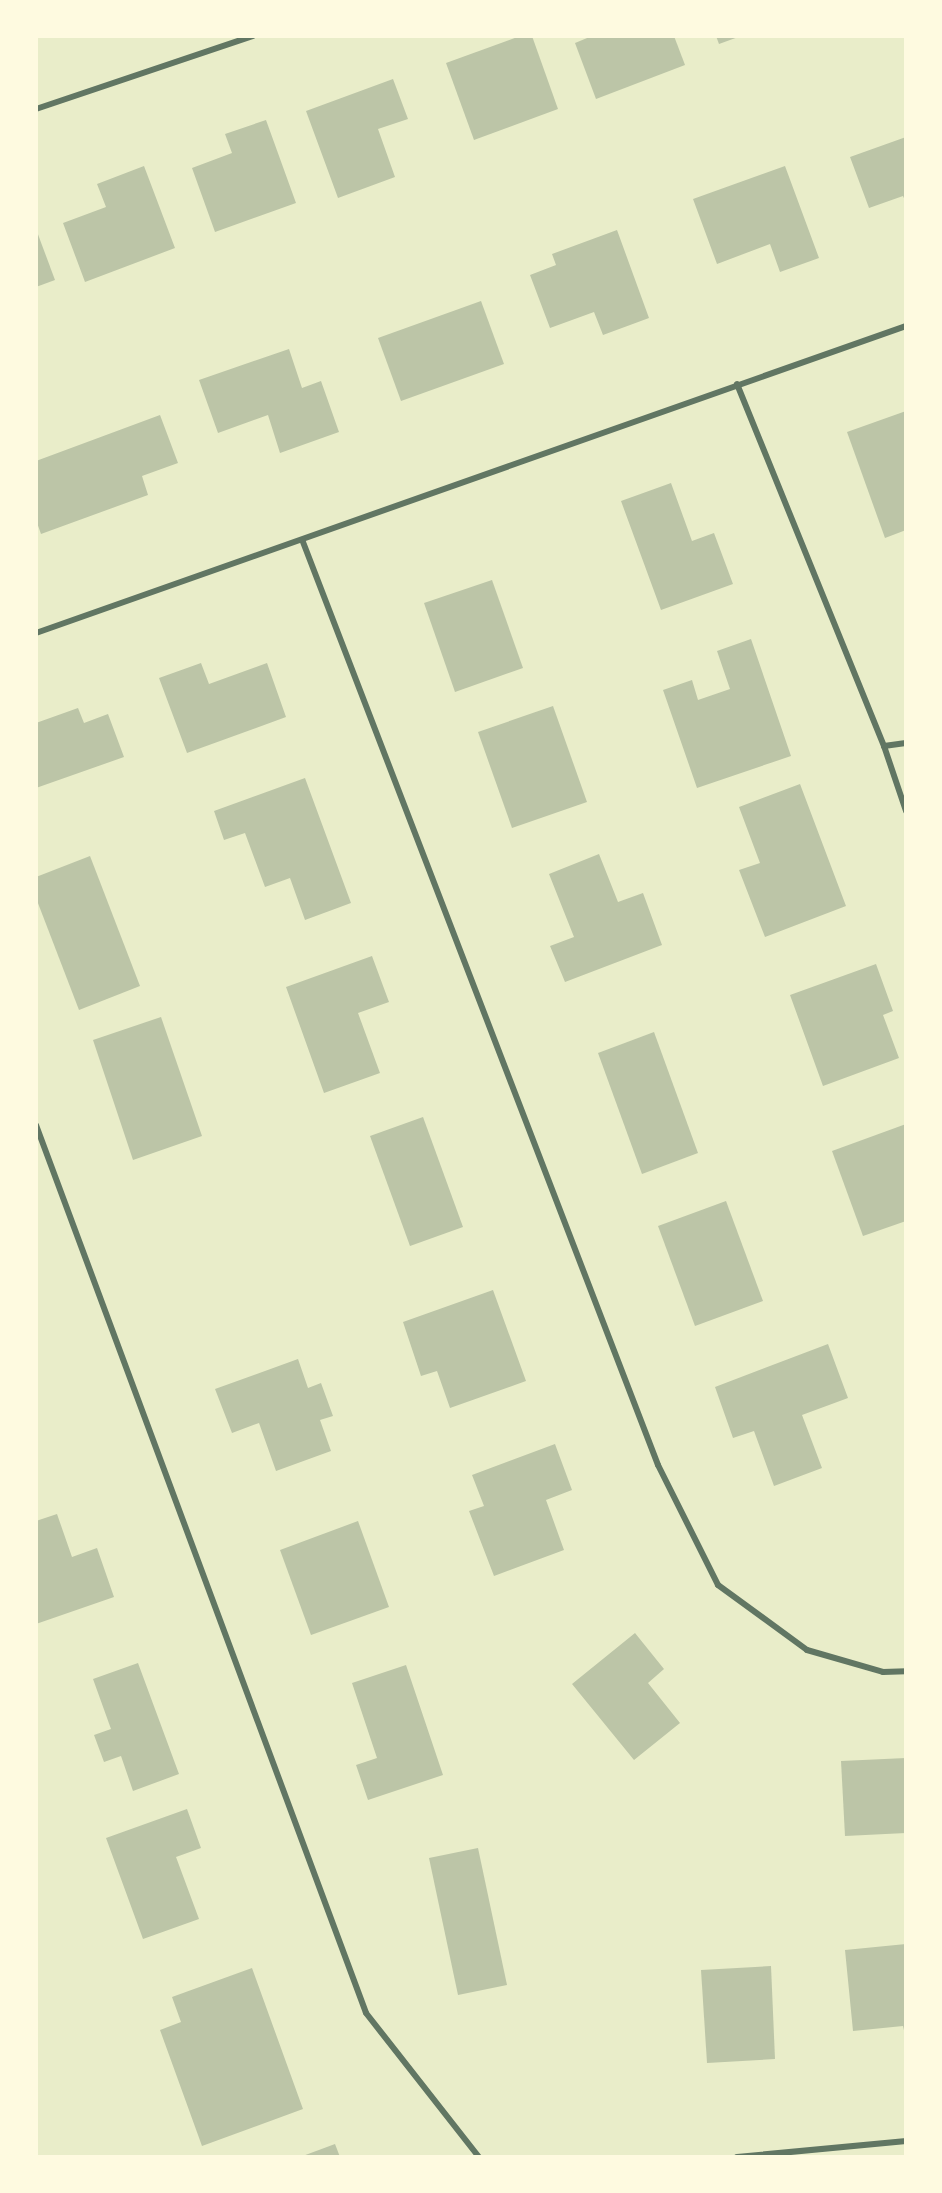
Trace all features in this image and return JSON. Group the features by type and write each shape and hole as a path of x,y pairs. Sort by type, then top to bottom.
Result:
{"street":[{"path":"36,110 253,36"},
{"path":"36,633 303,542 737,384 906,326"},
{"path":"737,384 884,746 906,811"},
{"path":"303,542 658,1465 718,1585 807,1650 883,1672 906,1671"},
{"path":"884,746 906,743"},
{"path":"36,1125 366,2013 478,2157"},
{"path":"737,2157 906,2140"}],"building":[{"path":"520,36 532,36 558,109 474,140 446,63"},
{"path":"592,36 674,36 685,65 596,99 575,43"},
{"path":"716,36 741,36 719,44"},
{"path":"393,79 408,119 378,129 395,177 338,198 306,111"},
{"path":"266,120 296,203 215,232 192,168 232,153 225,134"},
{"path":"906,137 906,203 903,196 869,208 850,157"},
{"path":"144,166 175,248 85,282 63,223 106,207 97,184"},
{"path":"785,166 819,258 780,272 770,244 717,264 693,199"},
{"path":"36,229 55,280 36,287"},
{"path":"617,230 649,318 603,335 594,312 550,328 530,275 556,265 552,254"},
{"path":"481,301 504,364 401,401 378,338"},
{"path":"289,349 302,388 321,381 339,432 280,453 268,415 218,433 199,380"},
{"path":"906,411 906,530 885,538 847,432"},
{"path":"160,415 178,463 142,476 148,495 41,534 36,520 36,461"},
{"path":"671,483 692,541 714,533 733,584 661,610 621,501"},
{"path":"492,580 523,668 455,692 424,603"},
{"path":"751,639 791,756 697,788 663,690 692,680 698,700 730,689 717,651"},
{"path":"201,663 209,684 267,663 286,717 187,753 159,678"},
{"path":"553,706 587,802 512,828 478,732"},
{"path":"78,708 84,723 108,714 124,757 36,788 36,723"},
{"path":"305,778 351,903 305,920 290,878 265,887 245,833 224,840 214,811"},
{"path":"800,784 846,906 765,937 739,870 760,863 739,807"},
{"path":"599,854 618,902 643,893 662,945 565,982 550,946 574,937 549,874"},
{"path":"90,856 140,986 79,1010 36,898 36,877"},
{"path":"372,956 389,1002 358,1013 380,1073 324,1093 286,987"},
{"path":"876,964 893,1011 883,1015 899,1058 823,1086 790,995"},
{"path":"161,1017 202,1136 133,1160 93,1040"},
{"path":"654,1032 698,1153 642,1174 598,1053"},
{"path":"423,1117 463,1227 410,1246 370,1136"},
{"path":"906,1124 906,1221 863,1236 832,1151"},
{"path":"726,1201 763,1301 695,1326 658,1226"},
{"path":"493,1290 526,1381 450,1408 437,1371 421,1376 403,1322"},
{"path":"828,1344 848,1398 802,1415 822,1468 774,1486 754,1431 733,1438 715,1387"},
{"path":"298,1359 308,1388 321,1383 333,1416 320,1420 331,1451 276,1471 259,1423 232,1433 215,1389"},
{"path":"555,1444 572,1490 546,1500 564,1550 494,1576 469,1511 484,1506 472,1475"},
{"path":"57,1514 72,1557 97,1548 114,1597 36,1624 36,1521"},
{"path":"358,1521 389,1607 311,1635 280,1550"},
{"path":"635,1633 664,1669 648,1683 680,1723 634,1760 572,1684"},
{"path":"138,1663 179,1774 133,1791 121,1756 104,1762 94,1735 111,1729 93,1679"},
{"path":"406,1665 443,1775 368,1800 356,1765 377,1758 352,1683"},
{"path":"906,1758 906,1833 845,1836 841,1761"},
{"path":"187,1809 201,1848 176,1857 199,1919 143,1939 106,1838"},
{"path":"478,1848 507,1985 458,1995 429,1858"},
{"path":"906,1944 906,2039 903,2026 853,2031 845,1950"},
{"path":"771,1966 775,2059 707,2063 701,1970"},
{"path":"252,1968 303,2109 202,2146 160,2030 181,2022 172,1997"},
{"path":"335,2144 340,2157 300,2157"}]}
